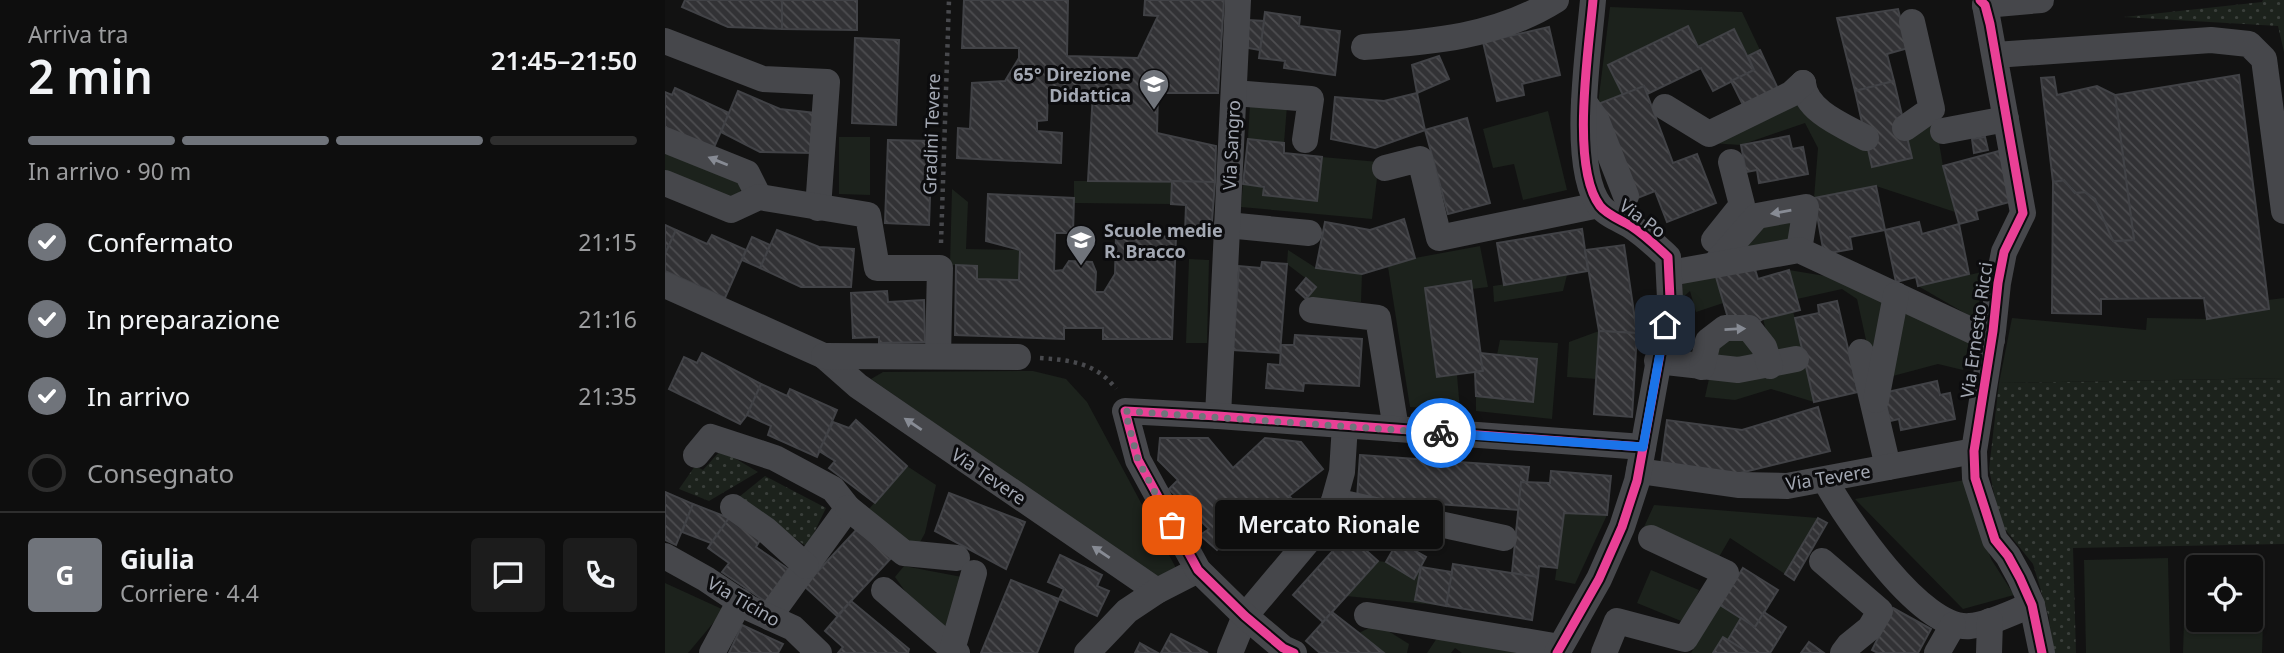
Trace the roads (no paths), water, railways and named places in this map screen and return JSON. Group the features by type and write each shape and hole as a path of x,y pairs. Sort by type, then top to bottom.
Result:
{"street":[{"name":"Via Sangro","path":"1218,416 1238,0"},
{"path":"1364,47 1441,41 1505,26 1556,0"},
{"name":"Via Po","path":"1593,0 1582,139 1587,168 1599,205 1653,243 1668,257 1692,269"},
{"path":"1982,2 2041,0"},
{"name":"Via Ernesto Ricci","path":"1982,2 1995,55 2023,213 2004,252 1974,451 1975,478 1994,540 2014,567 2032,605 2042,653"},
{"path":"1905,128 1932,109 1912,22"},
{"path":"1995,55 2211,40 2249,44 2264,59 2284,211"},
{"path":"665,41 763,79 827,82 818,208"},
{"path":"1665,107 1709,134 1791,94 1803,83 1804,92 1823,114 1866,138"},
{"path":"1234,93 1311,99 1305,140"},
{"path":"1584,102 1596,119 1626,196"},
{"path":"1943,131 2006,119"},
{"path":"665,140 747,173 759,197"},
{"path":"1385,168 1420,159 1439,239 1599,205"},
{"path":"1367,615 1558,650 1622,527 1641,459 1670,299 1742,205 1731,162"},
{"path":"665,183 731,210 759,197 868,215 877,268 940,268 938,356"},
{"path":"1692,269 1758,216 1806,207 1799,250"},
{"path":"1227,225 1309,233"},
{"path":"1692,269 1799,250 1992,340"},
{"name":"Via Tevere","path":"667,293 824,356 858,386 1157,591"},
{"path":"1874,409 1896,295"},
{"path":"1313,310 1378,318 1397,429"},
{"path":"1702,367 1708,341 1725,328 1749,328 1764,347 1770,366"},
{"path":"1861,352 1888,467"},
{"name":"Via Tevere","path":"824,356 1018,357"},
{"path":"1657,361 1738,370 1796,359"},
{"name":"Via Tevere","path":"1198,570 1138,460 1125,411 1397,429 1641,459 1738,485 1787,486 1974,451"},
{"path":"1230,653 1245,615 1309,540 1332,508 1342,472 1345,425"},
{"path":"696,455 711,437 775,458 833,489 848,508 904,553 965,565 954,652"},
{"path":"1825,480 1849,521 1889,572 1917,600 1953,625 1969,626 1990,621 2032,605"},
{"path":"1334,501 1504,538"},
{"path":"733,507 766,530 806,566"},
{"path":"769,617 848,508"},
{"path":"1604,653 1617,621 1685,639 1725,573 1651,538"},
{"name":"Via Ticino","path":"665,556 740,601 793,628 813,651"},
{"path":"1822,561 1880,611 1870,628 1843,653"},
{"path":"1087,653 1127,611 1157,591 1198,570 1287,651"},
{"path":"884,590 954,652"},
{"path":"712,653 740,601"},
{"path":"1989,653 1990,621"},
{"path":"1937,653 1953,625"}],"place":[{"name":"65° Direzione Didattica","path":"1154,111"},
{"name":"Scuole medie R. Bracco","path":"1081,267"},
{"name":"Mercato Rionale","path":"1172,525"}]}
